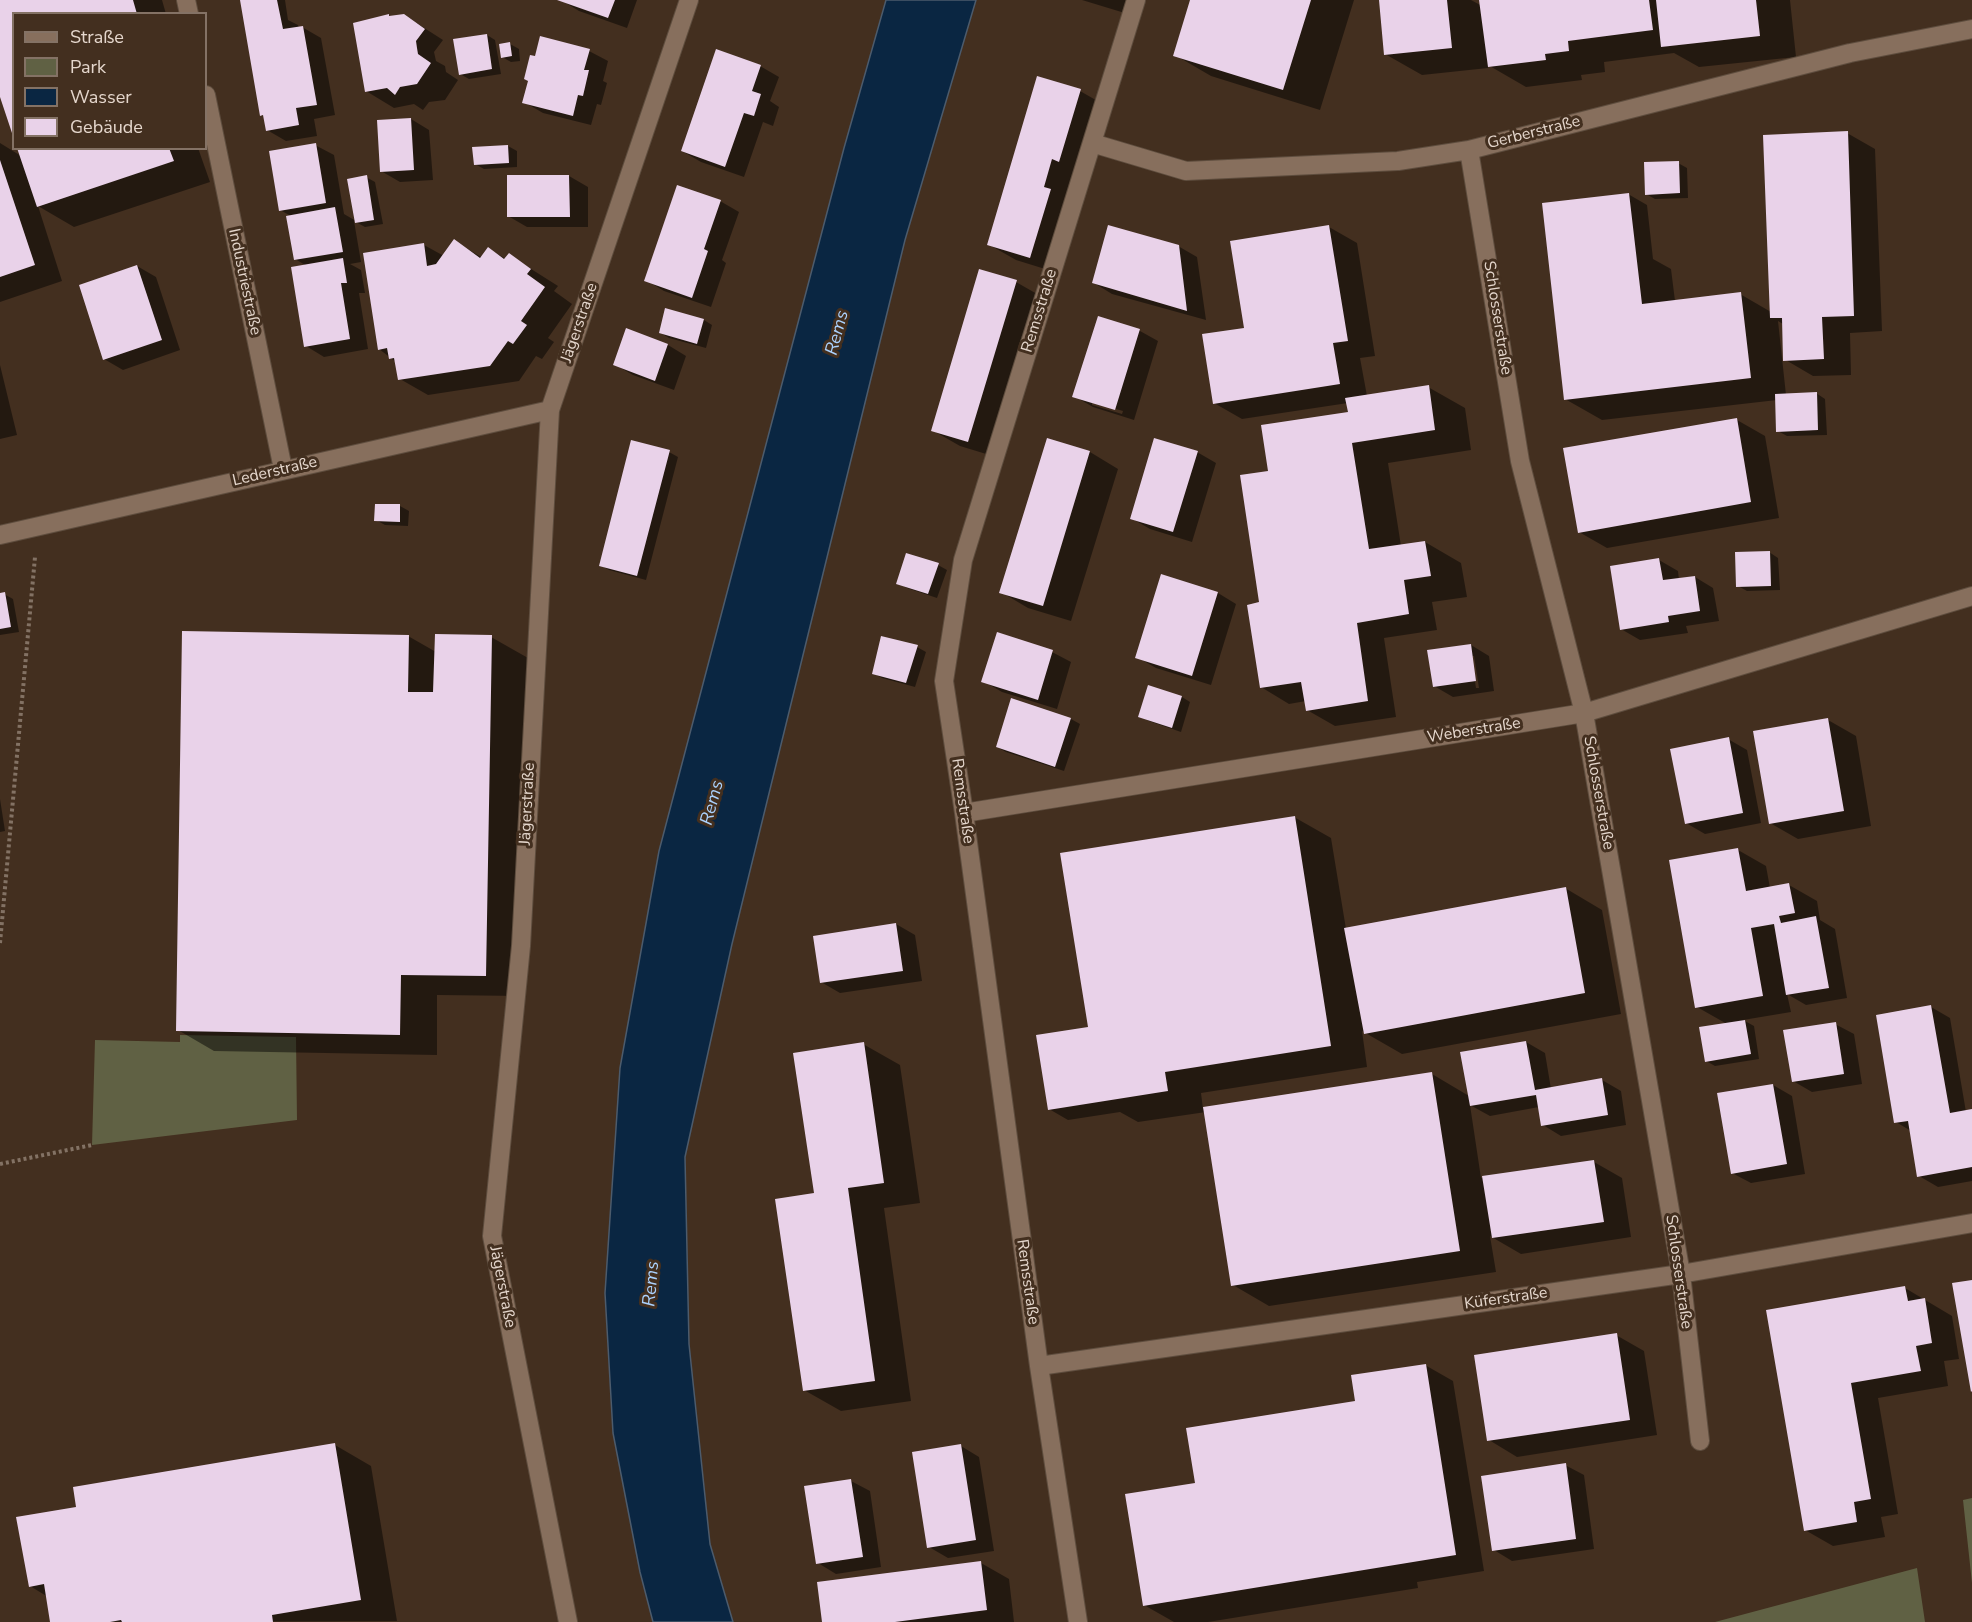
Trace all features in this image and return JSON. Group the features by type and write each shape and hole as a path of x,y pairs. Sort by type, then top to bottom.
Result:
{"street":[{"name":"Jägerstraße","path":"568,1622 492,1236 521,946 550,410 689,0"},
{"name":"Remsstraße","path":"1078,1622 1039,1366 944,681 963,560 1136,0"},
{"name":"Gerberstraße","path":"1092,143 1186,171 1398,161 1469,150 1850,53 1972,29"},
{"name":"Industriestraße","path":"207,100 283,469"},
{"name":"Schlosserstraße","path":"1469,150 1520,461 1584,713 1681,1274 1700,1441"},
{"name":"Lederstraße","path":"0,535 550,410"},
{"name":"Weberstraße","path":"964,813 1584,713 1972,596"},
{"name":"Küferstraße","path":"1039,1366 1681,1274 1972,1223"}],"path":[{"path":"0,943 38,527"},
{"path":"0,1164 93,1145"}],"green space":[{"path":"180,1035 296,1037 297,1120 92,1145 95,1040 180,1042"},
{"path":"1972,1498 1972,1583 1963,1500"},
{"path":"1917,1568 1925,1622 1715,1622"}],"water":[{"name":"Rems","path":"886,0 976,0 905,240 732,944 685,1157 689,1344 710,1544 733,1622 653,1622 640,1572 613,1433 605,1293 620,1068 659,851 844,148"}],"building":[{"path":"0,0 133,0 136,12 12,12 12,133 0,97"},
{"path":"240,0 277,0 283,29 303,26 317,105 296,108 299,125 266,131 263,115 260,116"},
{"path":"557,0 615,0 608,18"},
{"path":"1190,0 1311,0 1283,90 1173,56"},
{"path":"1379,0 1447,0 1452,48 1384,55"},
{"path":"1479,0 1649,0 1653,30 1568,41 1569,51 1545,54 1546,60 1488,67"},
{"path":"1656,0 1756,0 1760,36 1661,47"},
{"path":"389,14 389,16 404,14 425,29 416,41 418,54 431,63 417,84 400,87 395,95 387,88 365,92 353,23"},
{"path":"487,34 492,69 459,75 453,39"},
{"path":"540,36 590,49 584,70 589,70 583,96 578,95 573,116 522,103 528,81 524,79 530,55 535,56"},
{"path":"510,42 512,56 501,58 499,44"},
{"path":"716,49 761,65 752,91 761,94 754,116 744,113 725,167 681,151"},
{"path":"1037,76 1081,89 1059,162 1052,159 1044,187 1051,189 1030,258 987,245"},
{"path":"411,118 414,170 380,172 377,120"},
{"path":"1848,131 1854,316 1822,317 1824,359 1783,361 1782,318 1770,318 1763,135"},
{"path":"316,143 326,203 279,211 269,151"},
{"path":"508,145 509,163 474,165 472,147"},
{"path":"18,150 170,150 174,161 37,207"},
{"path":"0,160 35,265 0,277"},
{"path":"1679,161 1680,193 1645,195 1644,162"},
{"path":"367,175 374,220 355,223 347,179"},
{"path":"507,175 569,175 570,217 507,217"},
{"path":"677,185 721,200 704,249 708,251 692,298 644,281"},
{"path":"1629,193 1642,304 1741,292 1751,378 1564,400 1542,203"},
{"path":"335,207 343,252 294,260 286,216"},
{"path":"1108,225 1179,245 1187,311 1092,283"},
{"path":"1329,225 1348,341 1333,343 1340,384 1213,404 1202,334 1244,328 1230,241"},
{"path":"454,239 480,258 488,247 504,259 509,253 531,269 527,274 545,287 521,321 527,325 513,344 508,341 490,366 398,380 394,358 389,359 387,348 378,350 363,253 424,243 427,266 436,264"},
{"path":"343,258 347,283 341,283 350,339 304,347 291,267"},
{"path":"137,265 162,340 103,360 79,285"},
{"path":"979,269 1017,280 968,442 931,431"},
{"path":"665,308 704,319 697,344 659,333"},
{"path":"1098,316 1140,329 1115,410 1072,397"},
{"path":"626,328 668,344 655,381 613,365"},
{"path":"1429,385 1435,430 1352,443 1369,549 1425,541 1431,576 1404,580 1409,614 1357,623 1368,701 1306,711 1301,682 1260,688 1247,605 1259,602 1240,475 1268,471 1261,425 1348,412 1345,398"},
{"path":"1817,392 1818,430 1776,432 1775,394"},
{"path":"1737,418 1751,502 1578,533 1563,448"},
{"path":"1047,438 1090,451 1043,606 999,593"},
{"path":"1154,438 1198,451 1173,532 1130,519"},
{"path":"631,440 670,450 637,576 599,566"},
{"path":"375,504 400,504 400,522 374,521"},
{"path":"1770,551 1771,586 1736,587 1735,552"},
{"path":"906,553 939,563 928,594 896,584"},
{"path":"1659,558 1663,580 1695,576 1700,611 1668,616 1669,622 1620,630 1610,566"},
{"path":"1161,574 1218,592 1192,676 1135,658"},
{"path":"5,592 11,627 0,629 0,593"},
{"path":"182,631 409,635 408,692 433,692 435,634 492,635 486,976 401,975 400,1035 176,1031"},
{"path":"997,632 1053,650 1038,700 981,682"},
{"path":"881,636 918,645 906,683 872,674"},
{"path":"1471,644 1476,681 1433,687 1427,650"},
{"path":"1148,685 1182,696 1172,728 1138,717"},
{"path":"1011,698 1071,718 1055,767 996,747"},
{"path":"1828,718 1844,811 1769,824 1753,731"},
{"path":"1729,737 1743,813 1685,824 1670,749"},
{"path":"1295,816 1331,1046 1165,1072 1168,1091 1048,1110 1036,1035 1088,1027 1060,853"},
{"path":"1738,848 1746,891 1789,883 1795,913 1779,916 1781,923 1816,916 1829,988 1786,995 1774,924 1751,928 1763,996 1695,1008 1669,860"},
{"path":"1566,887 1585,993 1364,1034 1344,928"},
{"path":"896,923 903,971 820,983 813,936"},
{"path":"1931,1005 1950,1113 1972,1109 1972,1167 1917,1177 1908,1121 1894,1123 1876,1015"},
{"path":"1745,1020 1751,1054 1705,1062 1699,1027"},
{"path":"1836,1022 1844,1074 1792,1082 1783,1030"},
{"path":"1526,1041 1535,1090 1602,1078 1608,1115 1541,1126 1536,1095 1470,1106 1460,1052"},
{"path":"864,1042 884,1183 848,1188 875,1381 803,1391 775,1199 814,1193 793,1053"},
{"path":"1432,1072 1460,1251 1231,1286 1203,1107"},
{"path":"1773,1084 1787,1164 1731,1174 1717,1093"},
{"path":"1594,1160 1604,1222 1492,1238 1482,1176"},
{"path":"1972,1280 1972,1391 1971,1392 1952,1283"},
{"path":"1905,1286 1908,1301 1925,1298 1932,1343 1916,1346 1921,1371 1851,1383 1871,1499 1854,1502 1857,1522 1804,1531 1766,1310"},
{"path":"1617,1333 1630,1420 1487,1441 1474,1355"},
{"path":"1426,1364 1456,1555 1143,1606 1125,1494 1195,1483 1186,1428 1355,1401 1351,1375"},
{"path":"335,1443 361,1600 272,1615 273,1622 122,1622 121,1620 50,1622 44,1584 29,1587 16,1517 76,1507 73,1487"},
{"path":"961,1444 976,1540 927,1548 912,1452"},
{"path":"1566,1463 1576,1539 1492,1551 1481,1476"},
{"path":"851,1479 863,1557 816,1564 804,1486"},
{"path":"981,1561 987,1610 895,1622 822,1622 817,1582"}]}
